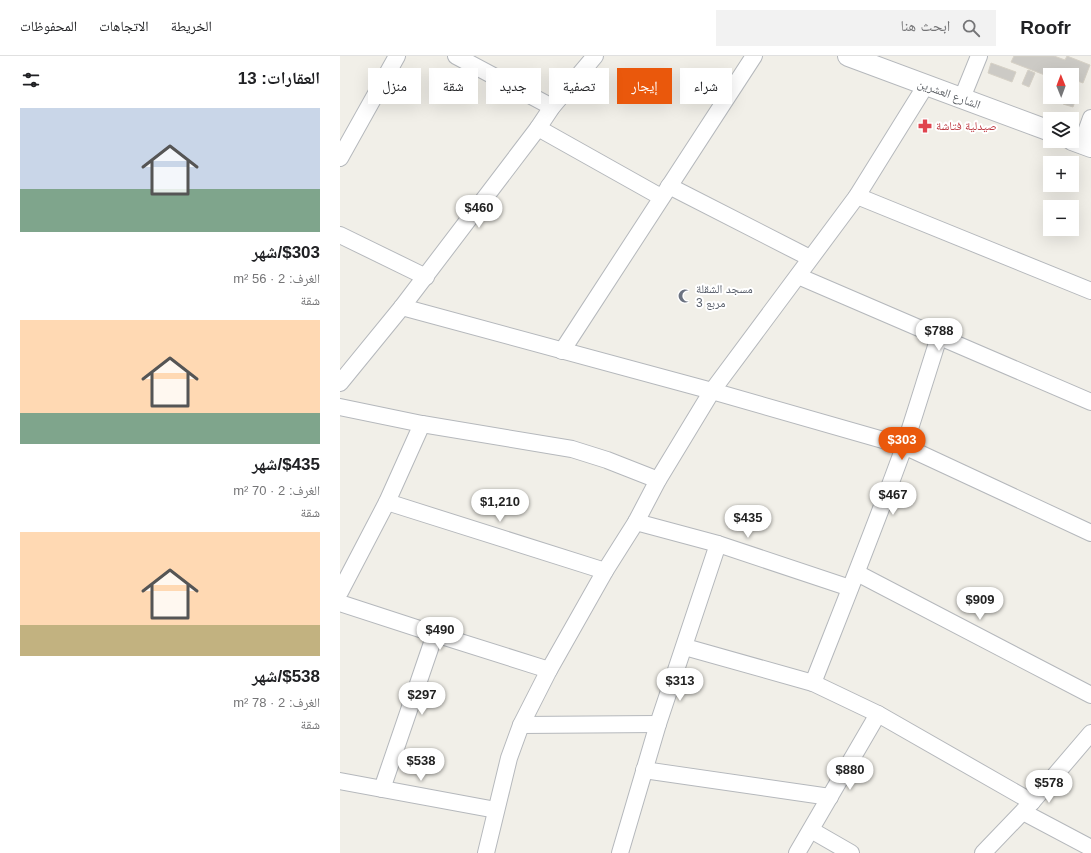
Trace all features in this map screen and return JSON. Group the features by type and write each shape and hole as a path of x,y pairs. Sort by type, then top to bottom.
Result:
{"street":[{"path":"340,158 397,56"},
{"path":"456,56 552,107"},
{"path":"340,383 348,361 402,307 538,128 552,107 595,56"},
{"path":"562,351 754,56"},
{"name":"الشارع العشرين","path":"848,56 1043,128"},
{"path":"962,98 978,56"},
{"path":"486,853 511,752 521,725 549,670 605,571 636,522 658,480 712,391 810,258 858,196 926,85"},
{"path":"1082,143 1091,118"},
{"path":"538,128 665,191 810,258"},
{"path":"858,196 1091,291"},
{"path":"340,235 426,277"},
{"path":"798,276 1091,402"},
{"path":"402,307 712,391 904,446 1091,533"},
{"path":"813,683 857,573 904,446 939,337"},
{"path":"340,407 422,424 572,449 607,460 658,480"},
{"path":"340,592 387,502 422,424"},
{"path":"387,502 605,571"},
{"path":"636,522 718,544 850,588"},
{"path":"620,853 658,724 718,544"},
{"path":"857,573 1091,695"},
{"path":"340,603 549,670"},
{"path":"382,789 435,634"},
{"path":"684,647 813,683 878,714 1091,848"},
{"path":"797,853 878,714"},
{"path":"521,725 658,724"},
{"path":"984,853 1088,742"},
{"path":"644,770 830,796"},
{"path":"340,781 496,810"},
{"path":"811,830 851,853"}],"building":[{"path":"1014,56 1054,56 1065,60 1067,56 1090,65 1083,83 1079,82 1079,68 1043,68 1043,74 1011,62"},
{"path":"991,63 1016,72 1012,82 988,73"},
{"path":"1028,70 1035,73 1029,87 1022,84"},
{"path":"1063,104 1074,104 1073,107"}],"place":[{"name":"صيدلية فتاشة","path":"925,126"},
{"name":"مسجد الشقلة مربع 3","path":"685,296"}]}
